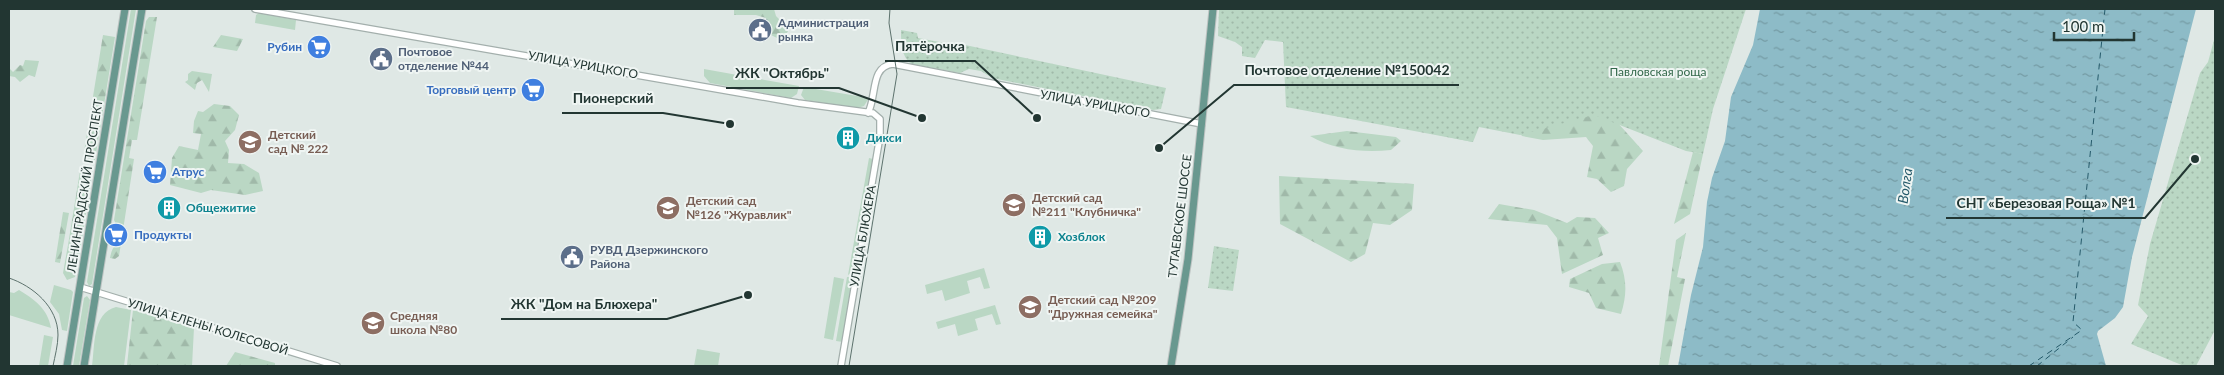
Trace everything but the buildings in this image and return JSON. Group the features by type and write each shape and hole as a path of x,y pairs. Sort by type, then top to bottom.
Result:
{"main road":[{"name":"ЛЕНИНГРАДСКИЙ ПРОСПЕКТ","path":"67,366 125,9"},
{"path":"84,366 142,9"},
{"name":"ТУТАЕВСКОЕ ШОССЕ","path":"1171,366 1188,259 1213,9"}],"street":[{"name":"УЛИЦА УРИЦКОГО","path":"255,9 798,103 868,112 872,104 878,71 885,66 894,64 1202,124"},
{"name":"УЛИЦА БЛЮХЕРА","path":"841,366 880,136 880,120 868,112"},
{"name":"УЛИЦА ЕЛЕНЫ КОЛЕСОВОЙ","path":"80,287 337,366"}],"green space":[{"path":"131,9 136,9 92,284 89,286 87,282"},
{"path":"734,9 774,9 776,16 789,29 783,41 767,33 766,18 756,15 734,15"},
{"name":"Павловская роща","path":"1219,9 1746,9 1713,109 1703,154 1686,151 1594,115 1520,135 1479,127 1473,142 1286,107 1283,42 1265,40 1255,58 1242,56 1242,47 1235,42 1218,36"},
{"path":"259,13 296,20 295,30 255,23 256,15"},
{"path":"149,17 157,17 137,140 132,140 129,158 134,159 119,256 115,259 110,258 119,238 118,228 114,220 146,21"},
{"path":"901,30 917,33 918,38 945,43 951,42 1166,88 1161,109 1153,110 992,78 981,71 969,69 960,73 911,64 903,53"},
{"path":"103,35 115,37 95,160 88,163 83,158"},
{"path":"221,35 243,39 237,51 213,47"},
{"path":"2214,40 2215,330 2196,366 2184,366 2131,344 2148,316 2138,305 2150,244 2200,73 2208,62"},
{"path":"25,60 39,61 35,77 29,75 20,82 15,77 9,76 9,68 13,72 20,65 23,66"},
{"path":"704,69 799,86 797,94 791,98 710,83 704,76"},
{"path":"192,71 212,74 209,92 202,80 197,83 195,90 185,82 188,80 188,74"},
{"path":"804,87 869,98 864,106 854,109 805,100 801,95"},
{"path":"214,104 230,106 239,115 235,130 225,141 229,150 228,163 244,164 259,173 263,191 245,195 211,190 201,193 170,185 172,158 179,146 198,150 201,134 193,133 194,121 198,111 203,112"},
{"path":"1608,112 1643,151 1627,169 1624,186 1611,192 1597,179 1587,177 1593,146 1586,137 1543,140 1522,136 1517,129 1477,126 1472,142 1424,132 1433,122"},
{"path":"1347,131 1396,137 1401,141 1391,150 1360,151 1329,145 1310,136"},
{"path":"1693,152 1703,154 1690,214 1674,224"},
{"path":"869,158 873,159 854,271 848,275"},
{"path":"87,167 92,173 82,239 68,245 80,171"},
{"path":"1279,176 1414,184 1412,210 1390,225 1373,223 1365,254 1351,262 1280,224"},
{"path":"1499,204 1534,210 1567,223 1577,217 1595,218 1609,233 1598,238 1603,255 1562,274 1557,238 1547,225 1488,219"},
{"path":"63,212 69,213 60,263 55,262"},
{"path":"1686,233 1677,277 1685,279 1668,366 1659,366 1676,240"},
{"path":"82,239 75,277 67,280 63,273 68,245"},
{"path":"1214,246 1239,250 1233,291 1208,288"},
{"path":"1620,262 1625,288 1621,314 1596,308 1589,293 1569,287 1570,279 1602,264"},
{"path":"984,268 990,288 984,289 980,277 967,281 970,293 945,301 942,290 927,294 925,285"},
{"path":"834,277 844,279 833,340 824,338"},
{"path":"847,277 854,278 843,342 836,341"},
{"path":"54,285 73,292 67,331 62,330 59,314 50,302"},
{"path":"19,290 44,310 51,328 9,315 9,292 14,293"},
{"path":"87,296 90,300 79,366 73,366 84,298"},
{"path":"995,305 1001,324 996,325 992,314 975,319 978,330 958,336 955,324 938,329 936,322"},
{"path":"116,307 131,310 124,366 92,366 96,332 99,323 108,310"},
{"path":"133,310 194,328 192,366 127,365"},
{"path":"44,335 53,337 48,366 39,366"},
{"path":"697,349 720,353 718,366 694,366"},
{"path":"235,352 275,363 275,366 226,366"}],"water":[{"name":"Волга","path":"1760,9 2196,9 2132,257 2123,307 2115,318 2098,331 2097,334 2106,366 1678,366 1691,295 1703,247 1707,202 1712,178 1725,141 1731,97 1753,45"}],"ferry route":[{"path":"2029,366 2082,330 2073,322 2105,9"},
{"path":"2037,366 2073,337"}],"tram line":[{"path":"849,366 897,74 889,23 890,9"},
{"path":"9,278 35,292 54,315 58,335 53,366"}],"place":[{"name":"Администрация рынка","path":"760,30"},
{"name":"Рубин","path":"319,47"},
{"name":"Почтовое отделение №44","path":"381,59"},
{"name":"Торговый центр","path":"533,90"},
{"name":"ЖК \"Октябрь\"","path":"922,118"},
{"name":"Пятёрочка","path":"1037,118"},
{"name":"Пионерский","path":"730,124"},
{"name":"Дикси","path":"848,138"},
{"name":"Детский сад № 222","path":"250,142"},
{"name":"Почтовое отделение №150042","path":"1159,148"},
{"name":"СНТ «Березовая Роща» №1","path":"2195,159"},
{"name":"Атрус","path":"155,172"},
{"name":"Детский сад №211 \"Клубничка\"","path":"1014,205"},
{"name":"Общежитие","path":"169,208"},
{"name":"Детский сад №126 \"Журавлик\"","path":"668,208"},
{"name":"Продукты","path":"116,235"},
{"name":"Хозблок","path":"1040,237"},
{"name":"РУВД Дзержинского Района","path":"572,257"},
{"name":"ЖК \"Дом на Блюхера\"","path":"748,295"},
{"name":"Детский сад №209 \"Дружная семейка\"","path":"1030,307"},
{"name":"Средняя школа №80","path":"373,323"}]}
